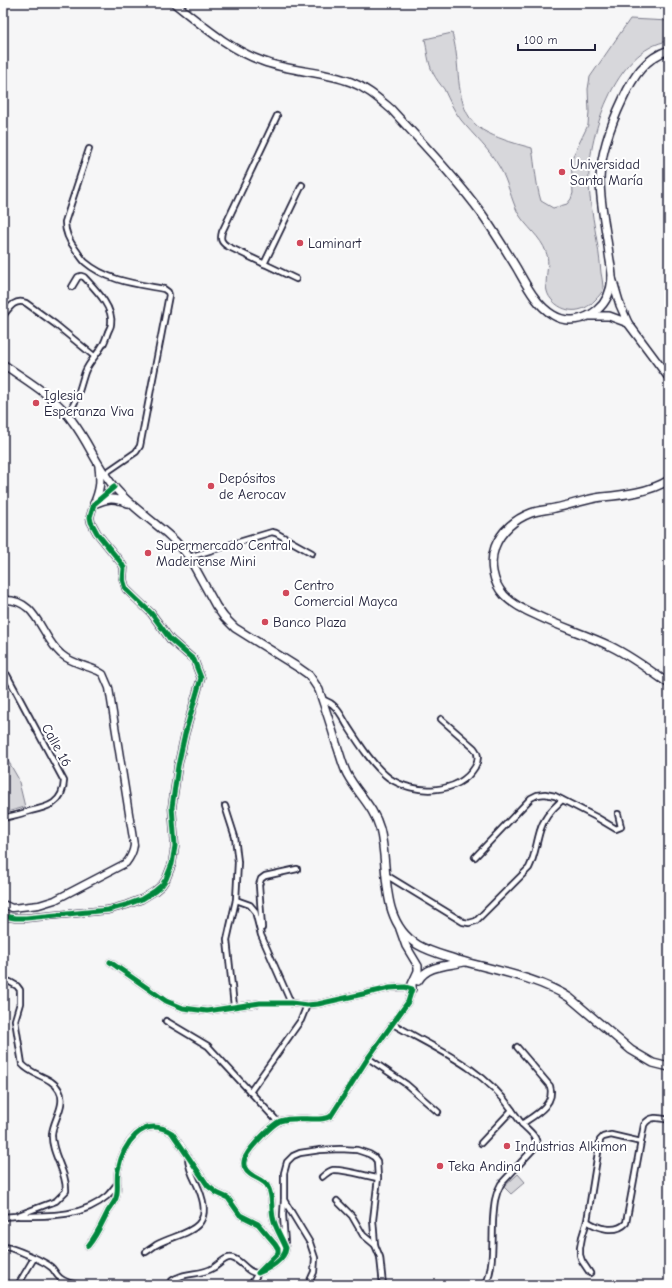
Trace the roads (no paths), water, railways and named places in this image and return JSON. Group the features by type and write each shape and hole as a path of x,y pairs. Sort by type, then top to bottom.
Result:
{"main road":[{"path":"174,3 215,35 250,56 284,68 341,78 369,91 391,109 473,202 491,227 531,293 552,315 563,319 575,320 590,316 609,316 628,323"},
{"path":"669,50 652,59 643,66 634,77 628,88 617,112 603,152 600,190 612,278 620,305 628,323 669,378"},
{"path":"590,316 602,306 607,299 612,278"},
{"path":"3,364 47,394 67,414 104,474 114,487 130,504 169,535 189,557 216,606 224,617 235,628 309,675 319,690 347,774 373,812 380,827 392,914 399,927 402,938 418,966 417,976 412,984 412,989"},
{"path":"94,504 99,492 99,465"},
{"path":"669,480 656,487 637,492 577,501 554,509 532,513 522,517 512,523 504,531 492,553 494,579 502,592 511,601 551,622 616,649 669,684"},
{"path":"94,504 109,498 117,499 130,504"},
{"path":"399,927 410,939 433,952 549,986 570,998 630,1050 647,1060 669,1067"},
{"path":"412,989 425,972 439,967 464,962"}],"street":[{"path":"277,116 220,238 222,243 227,246 296,279"},
{"path":"89,149 65,222 65,230 69,241 85,262 102,273 120,280 164,289 169,295 140,446 136,452 104,474"},
{"path":"264,264 302,186"},
{"path":"67,414 74,404 85,371 94,356 104,345 111,324 109,311 97,290 81,276 78,277 72,287"},
{"path":"3,316 16,302 21,301 26,303 55,324 94,356"},
{"path":"3,916 26,918 108,910 126,905 142,899 158,888 166,878 172,864 175,846 172,807 178,766 185,734 201,678 194,660 170,639 151,613 126,589 123,579 124,568 122,564 97,534 91,522 91,512 94,504 114,487"},
{"path":"189,557 272,532 312,553"},
{"path":"3,600 20,602 30,609 36,616 51,643 62,655 103,674 109,688 134,845 134,852 126,863 55,900 39,905 12,908 3,904"},
{"name":"Calle 16","path":"3,672 7,675 64,781 62,793 53,804 45,808 3,818"},
{"path":"322,699 332,704 338,710 363,748 387,776 397,783 431,790 449,787 460,782 469,775 478,759 478,752 441,719"},
{"path":"475,857 531,798 537,795 545,794 555,796 616,829 621,827 618,814"},
{"path":"386,875 464,922 469,923 476,921 529,868 534,859 540,829 553,808 562,800"},
{"path":"225,806 235,837 238,862 236,900 227,940 234,1006"},
{"path":"262,937 259,885 261,879 265,876 298,869"},
{"path":"236,900 250,905 255,911 262,937 291,1002"},
{"path":"110,962 166,1001 183,1008 207,1010 260,1002 291,1002 307,1005 318,1004 390,988 405,987 412,989 408,1002 368,1058 331,1116 323,1119 294,1118 278,1122 266,1132 246,1156 244,1162 245,1168 250,1174 264,1182 268,1187 273,1218 286,1248"},
{"path":"3,981 10,982 17,986 20,990 20,1003 15,1020 22,1064 26,1069 54,1083 60,1091 61,1104 54,1123 52,1134 54,1146 66,1184 66,1191 56,1201 16,1216"},
{"path":"250,1092 301,1020 307,1005"},
{"path":"166,1021 208,1046 278,1122"},
{"path":"393,1024 471,1069 490,1084 537,1141 537,1145 501,1184 496,1192 491,1266 486,1285"},
{"path":"517,1047 551,1089 550,1099 546,1106 522,1124"},
{"path":"368,1058 406,1084 438,1112"},
{"path":"481,1143 512,1110"},
{"path":"587,1221 603,1228 611,1229 623,1226 626,1223 644,1125 649,1119 655,1118 669,1120"},
{"path":"88,1246 96,1235 116,1199 118,1192 118,1172 122,1155 131,1139 142,1130 150,1128 166,1130 172,1133 208,1186 217,1193 228,1198 240,1214 258,1224 278,1249 278,1253 258,1273 251,1285"},
{"path":"590,1273 580,1255 582,1236 587,1221 600,1140 603,1137 612,1135 641,1142"},
{"path":"167,1285 177,1278 204,1272 214,1268 222,1260 229,1257 234,1258 255,1274 267,1269 283,1258 286,1248 283,1215 284,1173 287,1162 293,1156 300,1153 340,1148 356,1150 368,1154 374,1157 377,1161 378,1178 373,1220 375,1245 380,1257 383,1285"},
{"path":"146,1252 156,1245 184,1234 197,1226 203,1218 203,1200 199,1188 188,1167 188,1158"},
{"path":"322,1177 333,1170 378,1178"},
{"path":"3,1217 65,1215 93,1206 108,1195 117,1184"},
{"path":"284,1200 310,1243 315,1258 314,1272 308,1285"},
{"path":"337,1200 352,1216 363,1235 375,1245"},
{"path":"3,1247 11,1247 34,1258 51,1267 60,1278 68,1283 80,1285"},
{"path":"18,1285 34,1258"}],"place":[{"name":"Universidad Santa María","path":"562,172"},
{"name":"Laminart","path":"300,243"},
{"name":"Iglesia Esperanza Viva","path":"36,403"},
{"name":"Depósitos de Aerocav","path":"211,486"},
{"name":"Supermercado Central Madeirense Mini","path":"148,553"},
{"name":"Centro Comercial Mayca","path":"286,593"},
{"name":"Banco Plaza","path":"265,622"},
{"name":"Industrias Alkimon","path":"507,1146"},
{"name":"Teka Andina","path":"440,1166"}]}
